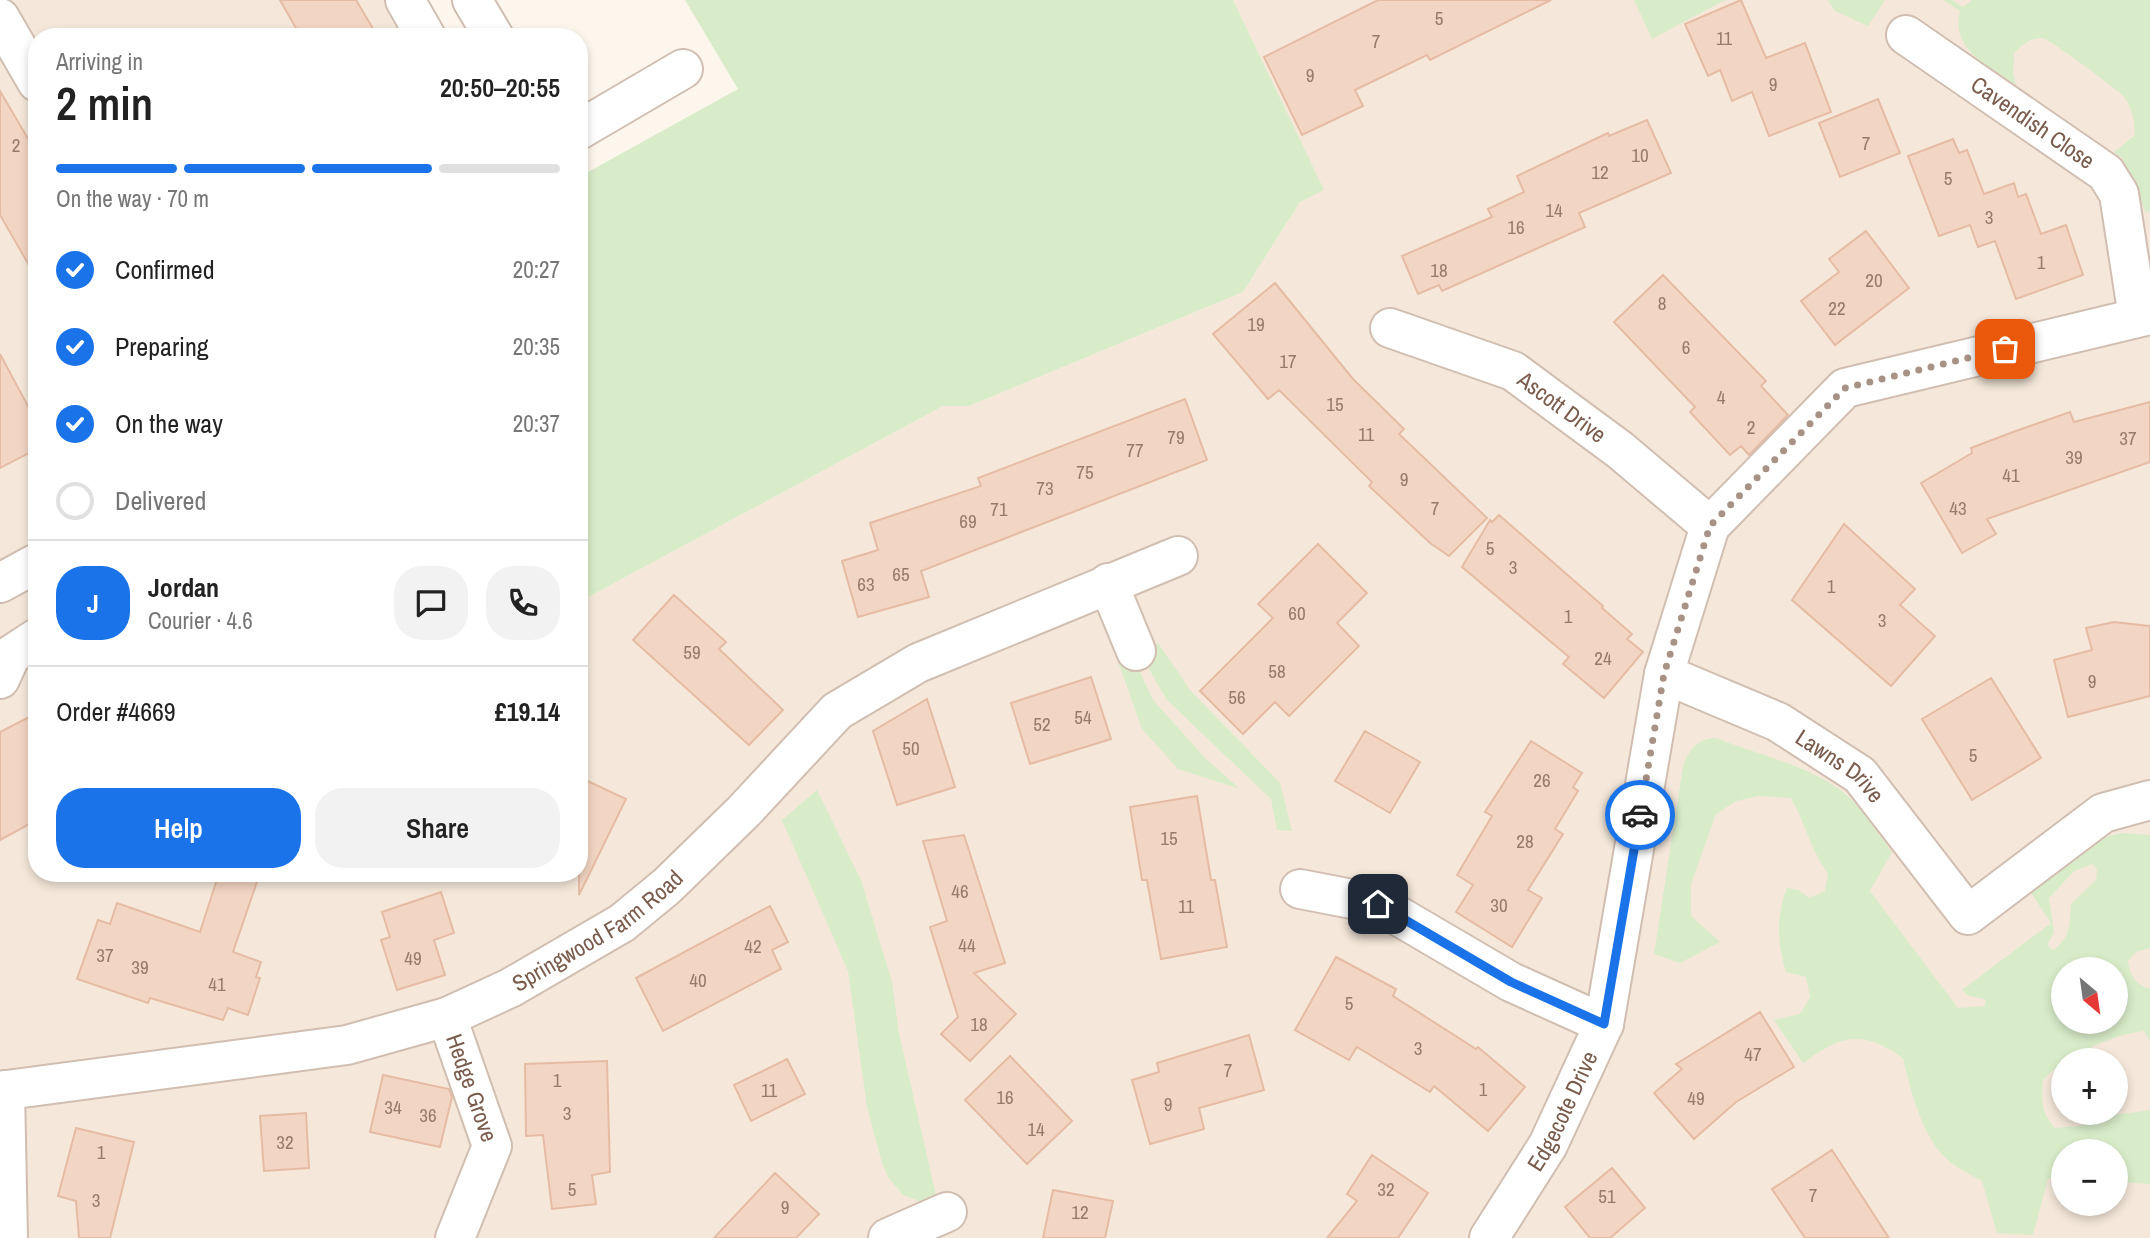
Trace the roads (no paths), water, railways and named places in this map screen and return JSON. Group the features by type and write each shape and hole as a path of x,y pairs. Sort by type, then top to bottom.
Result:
{"street":[{"path":"405,0 421,28"},
{"path":"472,0 489,28"},
{"path":"0,18 28,66"},
{"name":"Cavendish Close","path":"1906,35 2106,173 2119,194 2144,316"},
{"path":"588,125 682,69"},
{"name":"Edgecote Drive","path":"1489,1238 1548,1145 1604,1024 1664,674 1710,526 1845,388 2144,316"},
{"name":"Ascott Drive","path":"1390,328 1513,371 1620,450 1710,526"},
{"name":"Springwood Farm Road","path":"2,1091 347,1045 447,1017 510,988 622,923 667,886 744,811 836,711 918,663 1178,556"},
{"path":"0,583 28,568"},
{"path":"1108,583 1136,651"},
{"path":"0,679 11,655 28,644"},
{"name":"Lawns Drive","path":"1664,674 1778,722 1860,775 1968,915 2103,813 2150,800"},
{"path":"1300,889 1378,904 1511,982 1604,1024"},
{"name":"Hedge Grove","path":"447,1017 492,1146 456,1238"},
{"path":"2,1091 8,1238"},
{"path":"888,1238 947,1212"}]}
